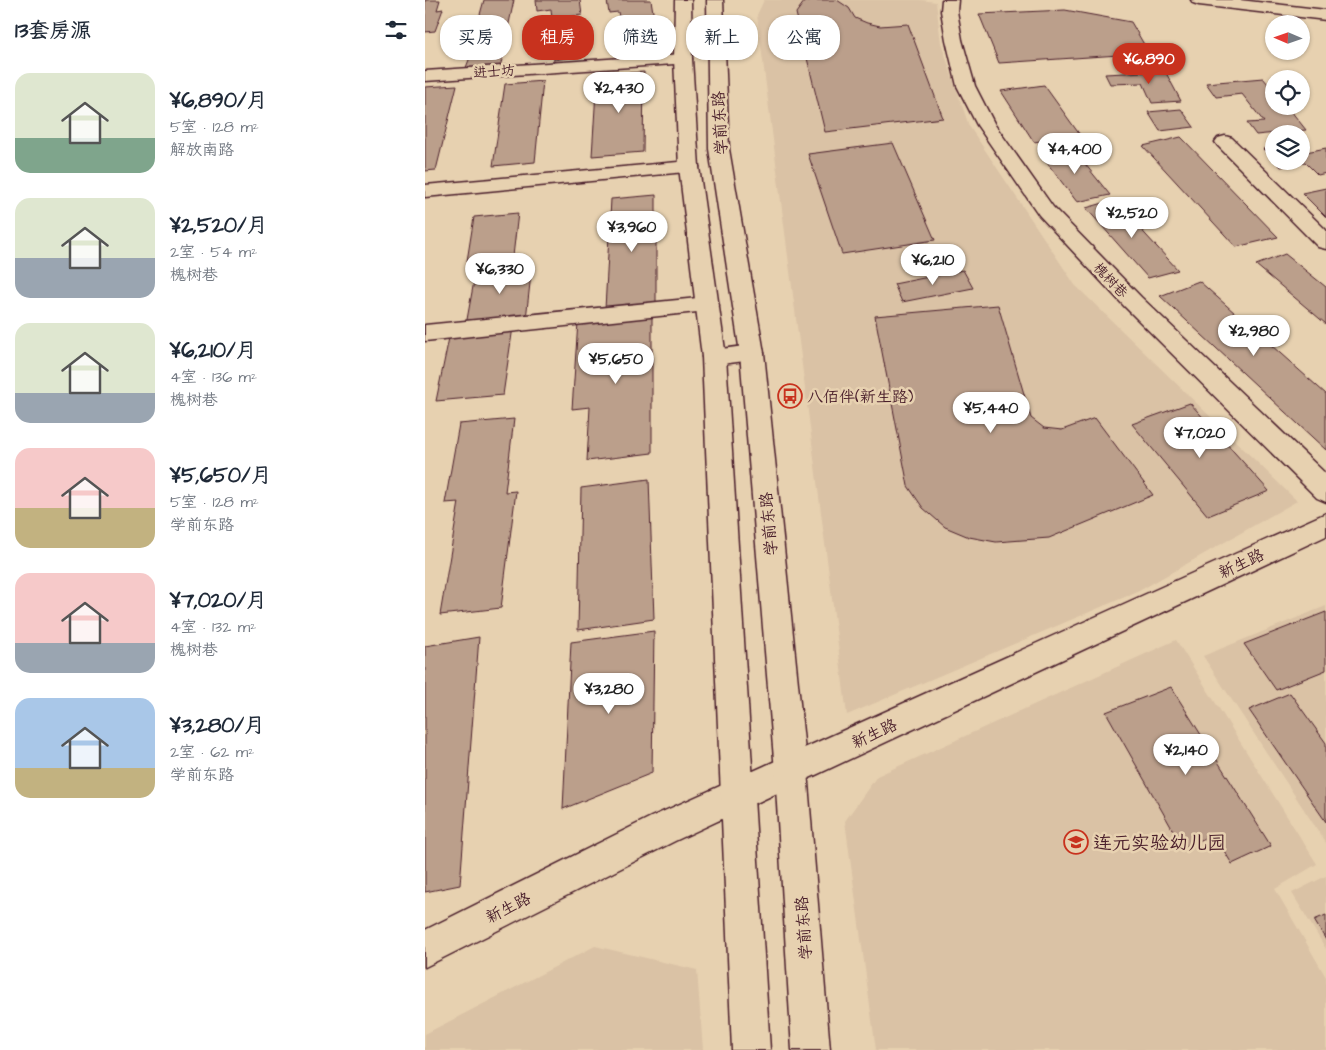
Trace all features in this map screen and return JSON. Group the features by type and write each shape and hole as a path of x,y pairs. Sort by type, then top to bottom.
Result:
{"main road":[{"name":"学前东路","path":"683,0 683,59 689,167 715,357 736,796 751,1050"},
{"name":"学前东路","path":"715,0 719,149 752,352 791,771 811,1050"},
{"name":"槐树巷","path":"950,0 949,10 954,40 966,86 986,126 1046,211 1133,302 1326,491"},
{"path":"1199,0 1326,15"},
{"name":"进士坊","path":"425,76 683,59"},
{"path":"1225,142 1326,242"},
{"path":"425,191 689,167"},
{"path":"425,333 708,305"},
{"path":"715,357 752,352"},
{"name":"新生路","path":"425,949 663,829 1326,524"}],"shaded area":[{"path":"764,0 921,0 936,2 941,43 969,126 1075,285 1297,501 1139,591 847,715 757,15"},
{"path":"1326,606 1326,843 1203,656"},
{"name":"连元实验幼儿园","path":"1176,640 1317,864 1275,889 1326,977 1326,1050 876,1050 845,821 877,776"},
{"path":"1326,876 1326,949 1292,893"},
{"path":"595,946 697,970 703,1050 425,1050 425,1034"}],"building":[{"path":"425,0 440,0 437,10 443,9 435,31 425,32"},
{"path":"484,0 514,0 511,15 480,15"},
{"path":"536,0 580,0 582,15 552,15 551,9 537,11"},
{"path":"651,0 654,15 619,15 618,12 609,13 607,1"},
{"path":"812,0 837,0 849,8 855,18 867,23 880,26 908,24 943,118 825,132 807,60 840,60 840,15 796,15 804,2"},
{"path":"1065,10 1131,22 1149,53 999,63 979,14"},
{"path":"469,60 502,60 499,69 465,70"},
{"path":"1165,71 1181,101 1152,103 1143,83 1110,84 1105,74"},
{"path":"644,72 643,152 592,156 597,75"},
{"path":"1263,78 1265,80 1265,115 1294,115 1302,125 1265,125 1265,134 1256,135 1247,123 1264,122 1242,94 1216,97 1206,83"},
{"path":"543,81 535,162 493,166 505,84"},
{"path":"457,85 436,170 425,171 425,87"},
{"path":"1044,85 1080,135 1034,142 1001,91"},
{"path":"1181,109 1194,127 1160,131 1148,112"},
{"path":"1181,137 1278,237 1236,247 1143,146"},
{"path":"893,143 935,240 842,254 808,154"},
{"path":"1326,148 1326,173 1318,175 1310,167 1310,151"},
{"path":"1073,149 1110,195 1077,202 1041,155"},
{"path":"1326,188 1326,217 1302,193"},
{"path":"656,195 656,305 605,309 611,199"},
{"path":"1114,200 1178,270 1148,278 1086,208"},
{"path":"518,213 513,256 467,261 474,217"},
{"path":"1285,254 1326,287 1326,324 1256,265"},
{"path":"532,265 526,319 466,325 476,270"},
{"path":"963,270 973,288 902,302 894,284"},
{"path":"1199,281 1326,394 1326,450 1160,296"},
{"path":"998,305 1031,418 1044,428 1062,430 1095,418 1153,495 1049,538 996,542 969,537 945,527 923,508 908,486 875,316"},
{"path":"652,314 652,453 587,461 590,407 572,409 578,322"},
{"path":"513,327 503,395 436,401 450,333"},
{"path":"1190,403 1269,491 1208,516 1132,424"},
{"path":"514,419 505,492 516,491 501,608 440,615 459,502 445,503 459,424"},
{"path":"649,479 654,619 578,630 581,488"},
{"path":"1326,612 1326,670 1276,690 1244,644"},
{"path":"654,631 652,773 563,809 571,642"},
{"path":"479,637 460,885 425,892 425,646"},
{"path":"1171,687 1271,846 1232,864 1214,834 1183,848 1106,712"},
{"path":"1290,693 1326,743 1326,822 1249,710"},
{"path":"1326,915 1326,940 1314,920"}],"place":[{"name":"八佰伴(新生路)","path":"790,396"},
{"name":"连元实验幼儿园","path":"1076,842"}]}
